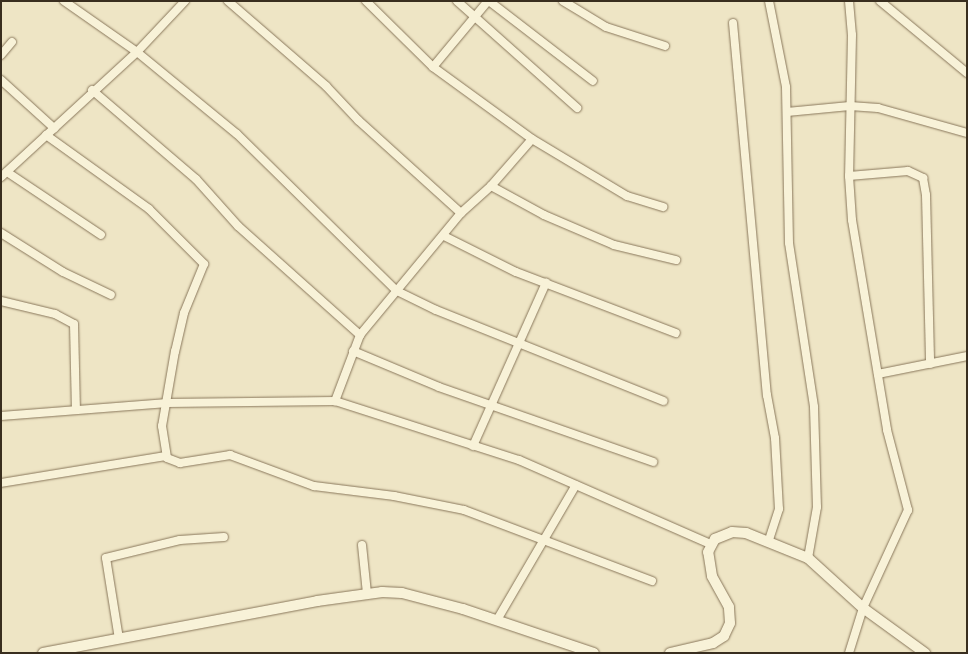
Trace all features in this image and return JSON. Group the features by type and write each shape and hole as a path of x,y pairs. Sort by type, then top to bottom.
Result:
{"street":[{"path":"64,1 137,52 237,134 397,291 436,310 663,401"},
{"path":"101,234 4,174 92,90 137,52 185,1"},
{"path":"228,1 326,86 358,120 461,213"},
{"path":"366,1 433,67 532,139 627,196 664,207"},
{"path":"457,1 577,108"},
{"path":"563,1 606,27 665,46"},
{"path":"769,1 782,58 786,112 789,243 814,407 817,507 808,558"},
{"path":"849,1 852,35 849,176 865,309 887,430 908,510 863,608 849,653"},
{"path":"880,1 967,73"},
{"path":"433,67 486,2 593,81"},
{"path":"733,23 767,395 778,474 779,509 769,540"},
{"path":"1,55 12,42"},
{"path":"1,80 54,128"},
{"path":"92,90 196,179 238,226 360,335"},
{"path":"786,112 850,106 878,108 967,133"},
{"path":"46,135 149,209 204,264 184,313 162,426 165,456"},
{"path":"335,401 360,335 444,236 461,213 491,186 532,139"},
{"path":"849,176 908,171 923,178 926,195 930,364"},
{"path":"491,186 544,215 614,245 676,260"},
{"path":"1,233 63,272 111,295"},
{"path":"444,236 546,283 676,333"},
{"path":"473,446 521,344 546,283"},
{"path":"1,301 55,314 74,324 76,410"},
{"path":"353,351 491,406 653,462"},
{"path":"878,374 967,356"},
{"path":"1,416 167,404 335,401 519,460 710,544"},
{"path":"1,484 165,456 180,463 230,454 255,462 296,482 464,510 652,581"},
{"path":"497,620 576,485"},
{"path":"710,544 732,532 746,533 769,540 808,558 863,608 925,653"},
{"path":"119,639 106,558 180,540 224,537"},
{"path":"670,653 713,643 724,636 730,622 729,607 707,561 710,544"},
{"path":"362,545 367,593"},
{"path":"44,653 367,593 411,595 497,620 594,653"}]}
